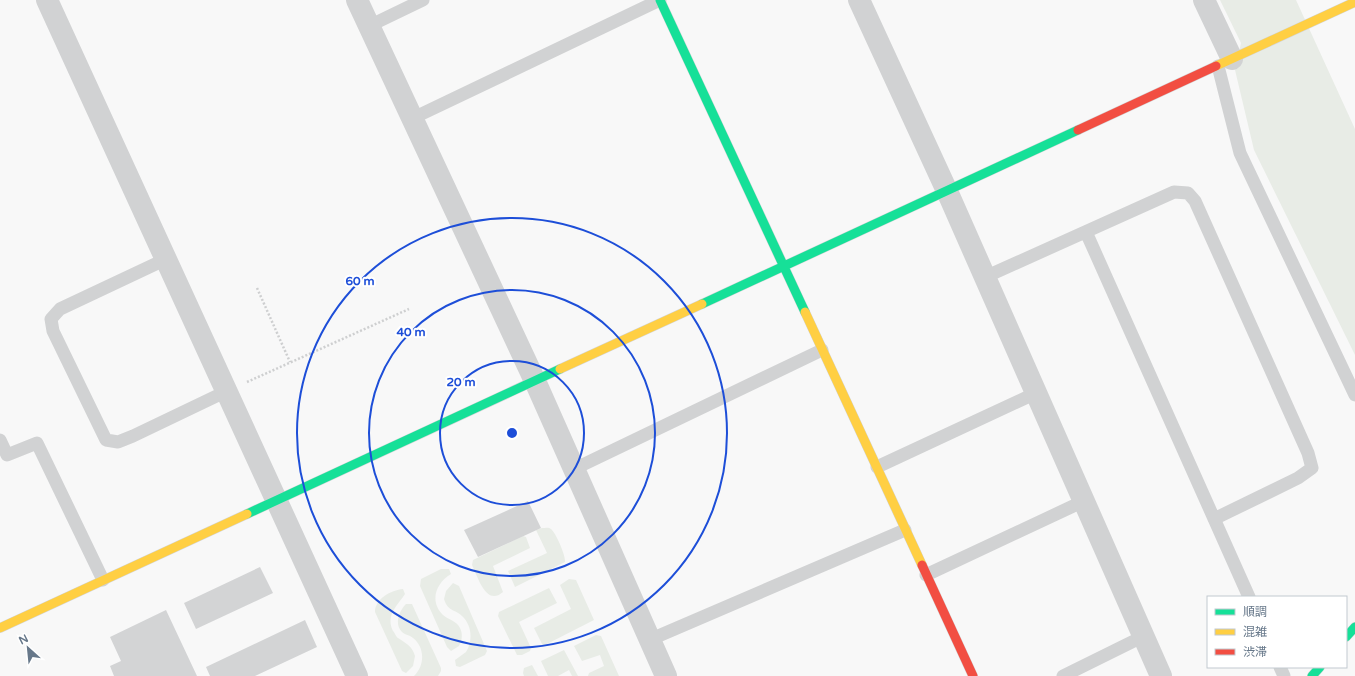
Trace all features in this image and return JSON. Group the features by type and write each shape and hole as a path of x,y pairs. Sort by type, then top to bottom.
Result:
{"street":[{"path":"47,0 357,676"},
{"path":"357,0 535,381 666,676"},
{"path":"660,0 973,676"},
{"path":"859,0 947,191 1161,676"},
{"path":"1204,0 1225,62"},
{"path":"0,628 1355,2"},
{"path":"1347,636 1355,627"},
{"path":"1312,676 1319,668"}],"lane":[{"path":"369,26 423,0"},
{"path":"412,119 660,0"},
{"path":"1225,62 1240,153 1355,395"},
{"path":"985,278 1174,192 1188,193 1195,201 1308,453 1312,468 1298,478 1214,519"},
{"path":"1086,232 1249,596"},
{"path":"166,259 60,309 51,319 53,331 106,440 118,442 133,436 226,391"},
{"path":"574,469 822,350"},
{"path":"877,467 1036,393"},
{"path":"0,440 7,455 37,443 103,580"},
{"path":"926,575 1084,501"},
{"path":"650,640 906,530"},
{"path":"1063,676 1144,636"}],"path":[{"path":"257,288 290,362"},
{"path":"226,391 409,309"}],"shaded area":[{"path":"1220,0 1296,0 1355,129 1355,355 1254,150 1235,70 1241,43"},
{"path":"549,528 553,531 562,550 565,562 515,587 508,571 547,553 536,530"},
{"path":"523,536 526,537 530,548 493,566 503,592 497,596 492,596 483,589 472,565 473,560"},
{"path":"441,569 449,569 451,574 441,582 438,587 435,598 436,604 443,615 459,626 462,633 459,646 451,651 447,647 420,586 421,579"},
{"path":"569,579 576,580 594,620 543,646 534,628 571,609 560,585"},
{"path":"453,583 459,586 487,651 485,655 460,667 456,666 455,660 466,652 468,648 470,643 470,628 459,614 448,606 444,599 446,591"},
{"path":"549,588 557,603 519,622 531,648 530,651 522,655 517,655 498,616 499,612"},
{"path":"403,589 405,594 391,615 391,625 397,637 411,647 415,656 413,666 406,673 402,671 375,612 378,603 384,596 394,591"},
{"path":"406,604 412,604 441,668 438,676 414,676 418,672 422,662 420,646 412,637 402,632 398,625 398,618 401,610"},
{"path":"596,635 601,636 619,676 588,676 589,673 604,666 600,655 582,661 574,646"},
{"path":"564,650 578,676 572,676 569,670 558,676 548,676 541,661"},
{"path":"532,665 538,676 524,676 524,668"}],"building":[{"path":"528,501 541,528 478,557 464,530"},
{"path":"260,567 273,593 196,629 184,603"},
{"path":"166,610 197,676 114,676 110,666 121,661 110,637"},
{"path":"305,620 317,647 255,676 210,676 206,667"}],"traffic: fast":[{"path":"660,0 805,312"},
{"path":"702,304 1078,130"},
{"path":"247,514 560,369"},
{"path":"1347,636 1355,627"},
{"path":"1312,676 1319,668"}],"traffic: slow":[{"path":"1216,66 1355,2"},
{"path":"560,369 702,304"},
{"path":"805,312 922,565"},
{"path":"0,628 247,514"}],"traffic: jam":[{"path":"1078,130 1216,66"},
{"path":"922,565 973,676"}]}
